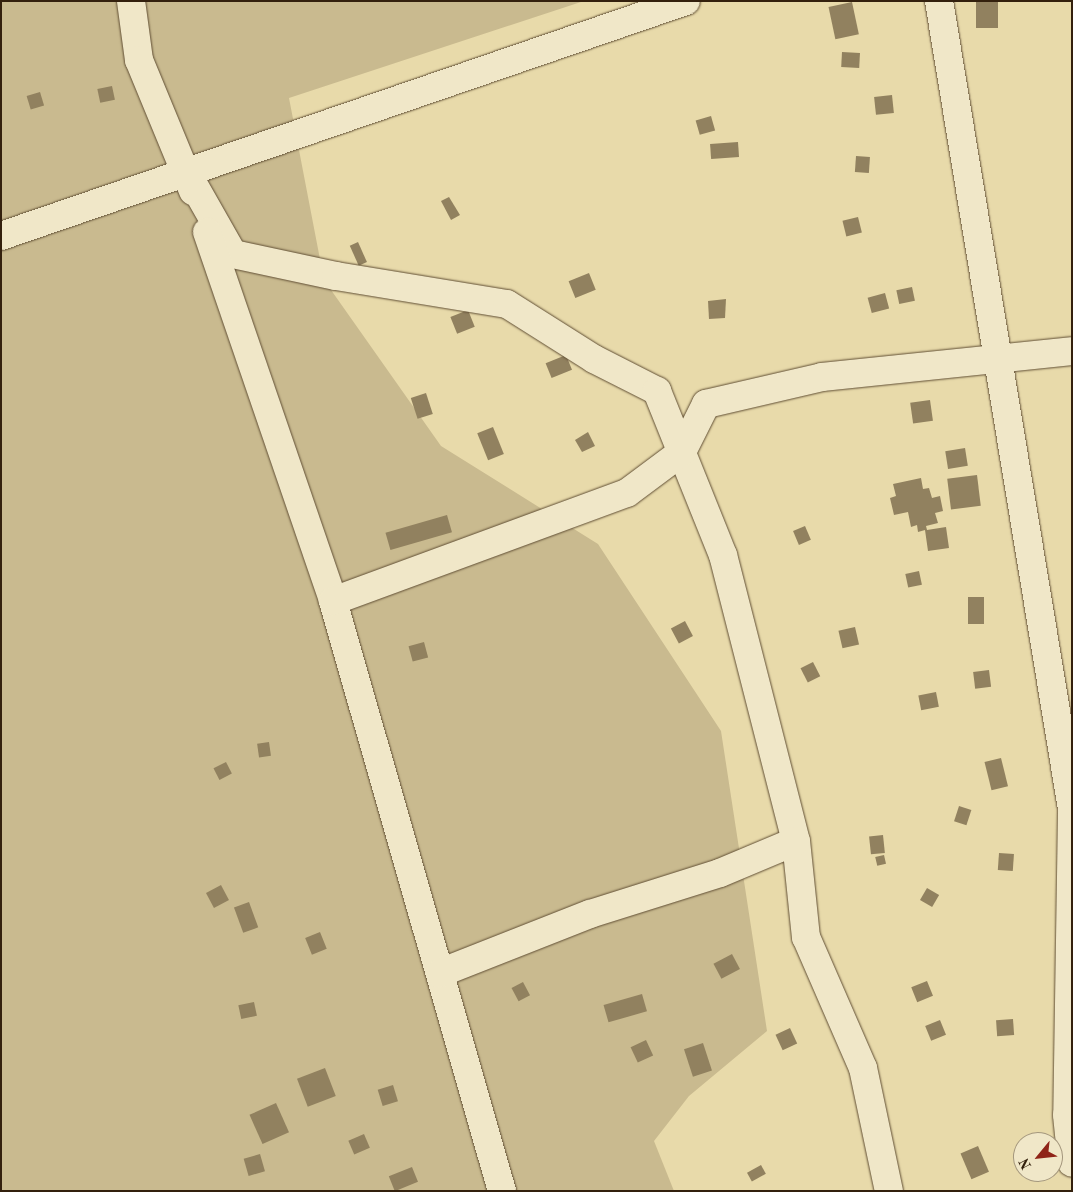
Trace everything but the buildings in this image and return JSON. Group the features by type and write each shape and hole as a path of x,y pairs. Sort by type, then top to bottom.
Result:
{"street":[{"path":"131,1 139,60 187,173 333,601 502,1191"},
{"path":"1,236 686,1"},
{"path":"939,1 1000,359 1036,607 1072,811 1067,1115 1072,1163"},
{"path":"187,173 234,254 336,276 507,304 594,359 657,390 723,555 796,842 806,937 863,1068 889,1191"},
{"path":"333,601 627,493 682,452 706,404 822,377 1072,351"},
{"path":"440,973 590,914 720,873 796,842"}],"shaded area":[{"path":"1,1 584,1 289,98 324,280 441,446 598,544 721,731 767,1031 689,1096 654,1141 674,1191 1,1191"}]}
